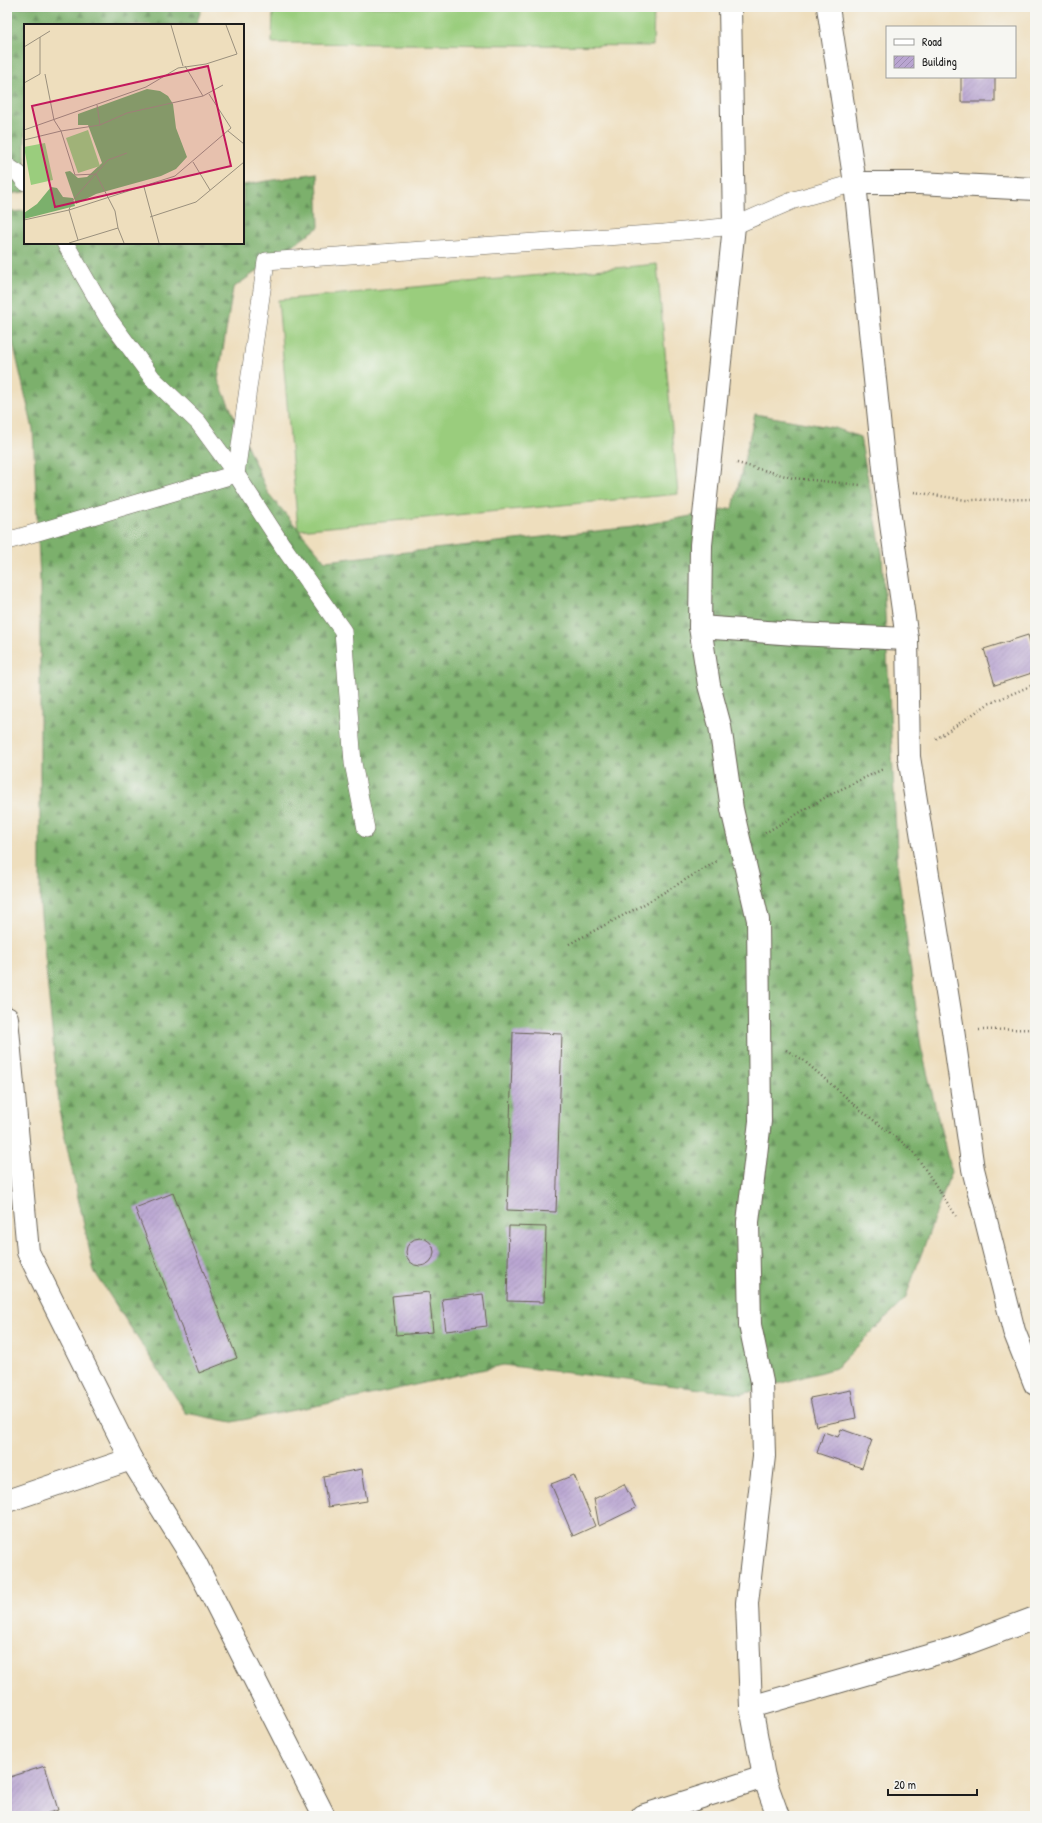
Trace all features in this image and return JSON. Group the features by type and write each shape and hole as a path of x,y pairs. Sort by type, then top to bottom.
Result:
{"street":[{"path":"730,7 734,226 702,538 700,627 709,685 720,726 732,809 758,920 760,1121 748,1222 750,1325 762,1382 764,1456 747,1603 751,1707 764,1777 778,1816"},
{"path":"828,7 855,183 886,488 907,639 910,756 973,1169 1014,1331 1035,1384"},
{"path":"855,183 918,183 1035,189"},
{"path":"700,627 795,634 907,639"},
{"path":"7,1018 28,1252 131,1459 195,1562 232,1638 324,1816"},
{"path":"7,1501 131,1459"},
{"path":"751,1707 952,1649 1035,1618"},
{"path":"642,1816 764,1777"}],"lane":[{"path":"7,166 19,174 24,181"},
{"path":"236,474 266,261 664,233 734,226 794,200 855,183"},
{"path":"66,244 108,318 153,379 198,422 236,474 282,545 343,631 353,762 366,829"},
{"path":"7,541 236,474"}],"path":[{"path":"569,944 641,906 833,792 910,756 988,704 1035,684"},
{"path":"953,1030 1035,1029"},
{"path":"760,1034 803,1060 862,1111 913,1151 960,1221"}],"green space":[{"path":"7,7 202,7 196,24 24,24 24,192 7,194"},
{"path":"273,7 654,7 653,46 272,43"},
{"path":"317,173 319,227 233,288 218,380 268,493 325,561 633,527 733,508 755,414 835,428 860,437 882,553 898,872 921,1047 951,1172 905,1299 836,1368 742,1394 503,1365 362,1397 232,1422 186,1413 94,1271 60,1115 40,905 40,580 33,429 7,317 7,212 24,211 24,244 244,244 244,185"},
{"path":"657,264 678,494 298,530 278,300"}],"building":[{"path":"961,78 995,78 995,102 961,102"},
{"path":"1028,635 1035,659 1035,672 995,685 984,649"},
{"path":"513,1032 562,1034 556,1212 507,1210"},
{"path":"173,1193 237,1358 199,1373 135,1208"},
{"path":"509,1226 546,1227 544,1302 507,1301"},
{"path":"420,1238 430,1242 434,1252 430,1262 420,1266 410,1262 406,1252 410,1242"},
{"path":"429,1292 433,1332 396,1335 392,1296"},
{"path":"483,1294 487,1326 446,1331 442,1299"},
{"path":"851,1390 856,1418 816,1426 810,1398"},
{"path":"841,1429 872,1440 862,1468 817,1453 824,1432 838,1437"},
{"path":"362,1469 367,1501 328,1507 323,1476"},
{"path":"574,1475 595,1526 573,1536 551,1484"},
{"path":"624,1484 636,1508 599,1526 594,1499"},
{"path":"45,1766 58,1810 39,1816 7,1816 7,1778"}]}
